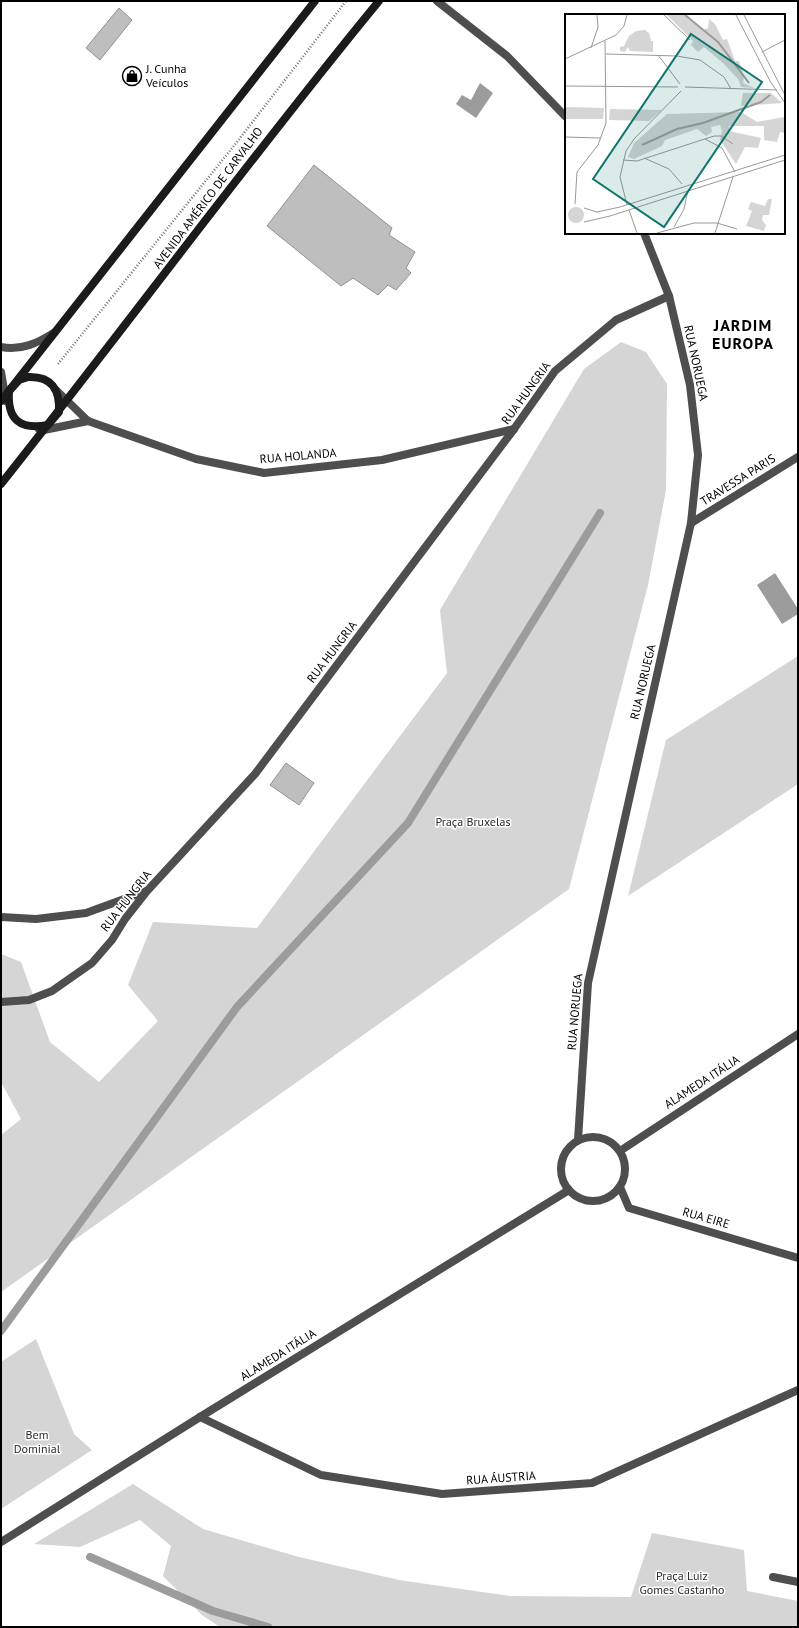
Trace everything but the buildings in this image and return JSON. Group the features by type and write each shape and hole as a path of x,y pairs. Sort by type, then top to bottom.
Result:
{"main road":[{"path":"32,428 17,422 9,408 5,396 315,1"},
{"name":"AVENIDA AMÉRICO DE CARVALHO","path":"1,484 59,412 305,92 379,1"},
{"path":"19,380 36,377 43,379 55,389 58,396 59,412"}],"street":[{"path":"437,1 506,56 565,116"},
{"name":"RUA NORUEGA","path":"578,1140 588,983 691,523 698,455 690,385 669,296 644,234"},
{"name":"RUA HUNGRIA","path":"1,1002 29,1000 52,991 92,963 112,940 125,919 147,891 255,774 514,429 555,371 616,320 669,296"},
{"path":"1,347 24,347 40,341 59,329"},
{"path":"1,372 5,396"},
{"name":"RUA HOLANDA","path":"55,389 68,400 88,422"},
{"name":"RUA HOLANDA","path":"32,428 88,422 196,459 264,473 382,460 514,429"},
{"name":"TRAVESSA PARIS","path":"691,523 798,457"},
{"path":"1,917 36,919 86,913 147,891"},
{"name":"ALAMEDA ITÁLIA","path":"620,1151 798,1034"},
{"path":"592,1137 606,1139 620,1151 624,1159 626,1169 620,1187 613,1194 604,1199 595,1201 585,1200 569,1190 563,1182 561,1163 564,1154 578,1140 592,1137"},
{"name":"RUA EIRE","path":"620,1187 630,1208 798,1258"},
{"name":"ALAMEDA ITÁLIA","path":"1,1542 200,1417 569,1190"},
{"name":"RUA ÁUSTRIA","path":"200,1417 321,1475 442,1494 592,1483 798,1390"},
{"path":"772,1577 798,1582"}],"path":[{"path":"58,364 236,142 346,1"}],"green space":[{"name":"Praça Bruxelas","path":"621,342 646,352 667,384 666,490 648,585 569,889 1,1292 1,1135 21,1119 1,1082 1,954 21,962 50,1042 99,1082 158,1021 128,985 153,922 257,928 447,673 440,610 584,369"},
{"path":"798,656 798,784 628,896 666,740"},
{"name":"Bem Dominial","path":"36,1339 74,1434 92,1450 1,1509 1,1362"},
{"name":"Praça Luiz Gomes Castanho","path":"133,1484 203,1529 299,1557 399,1580 510,1596 631,1597 652,1533 744,1550 747,1591 798,1601 798,1627 220,1627 202,1615 163,1576 171,1546 140,1520 80,1547 34,1544"}],"shaded area":[{"path":"480,83 493,93 476,118 456,104 462,95 471,100"},
{"path":"775,573 798,609 798,614 782,624 757,585"}],"waterway":[{"path":"1,1331 237,1007 408,823 600,513"},
{"path":"90,1557 213,1611 268,1627"}],"place":[{"name":"J. Cunha Veículos","path":"132,76"}],"district":[{"name":"JARDIM EUROPA","path":"743,334"}]}
